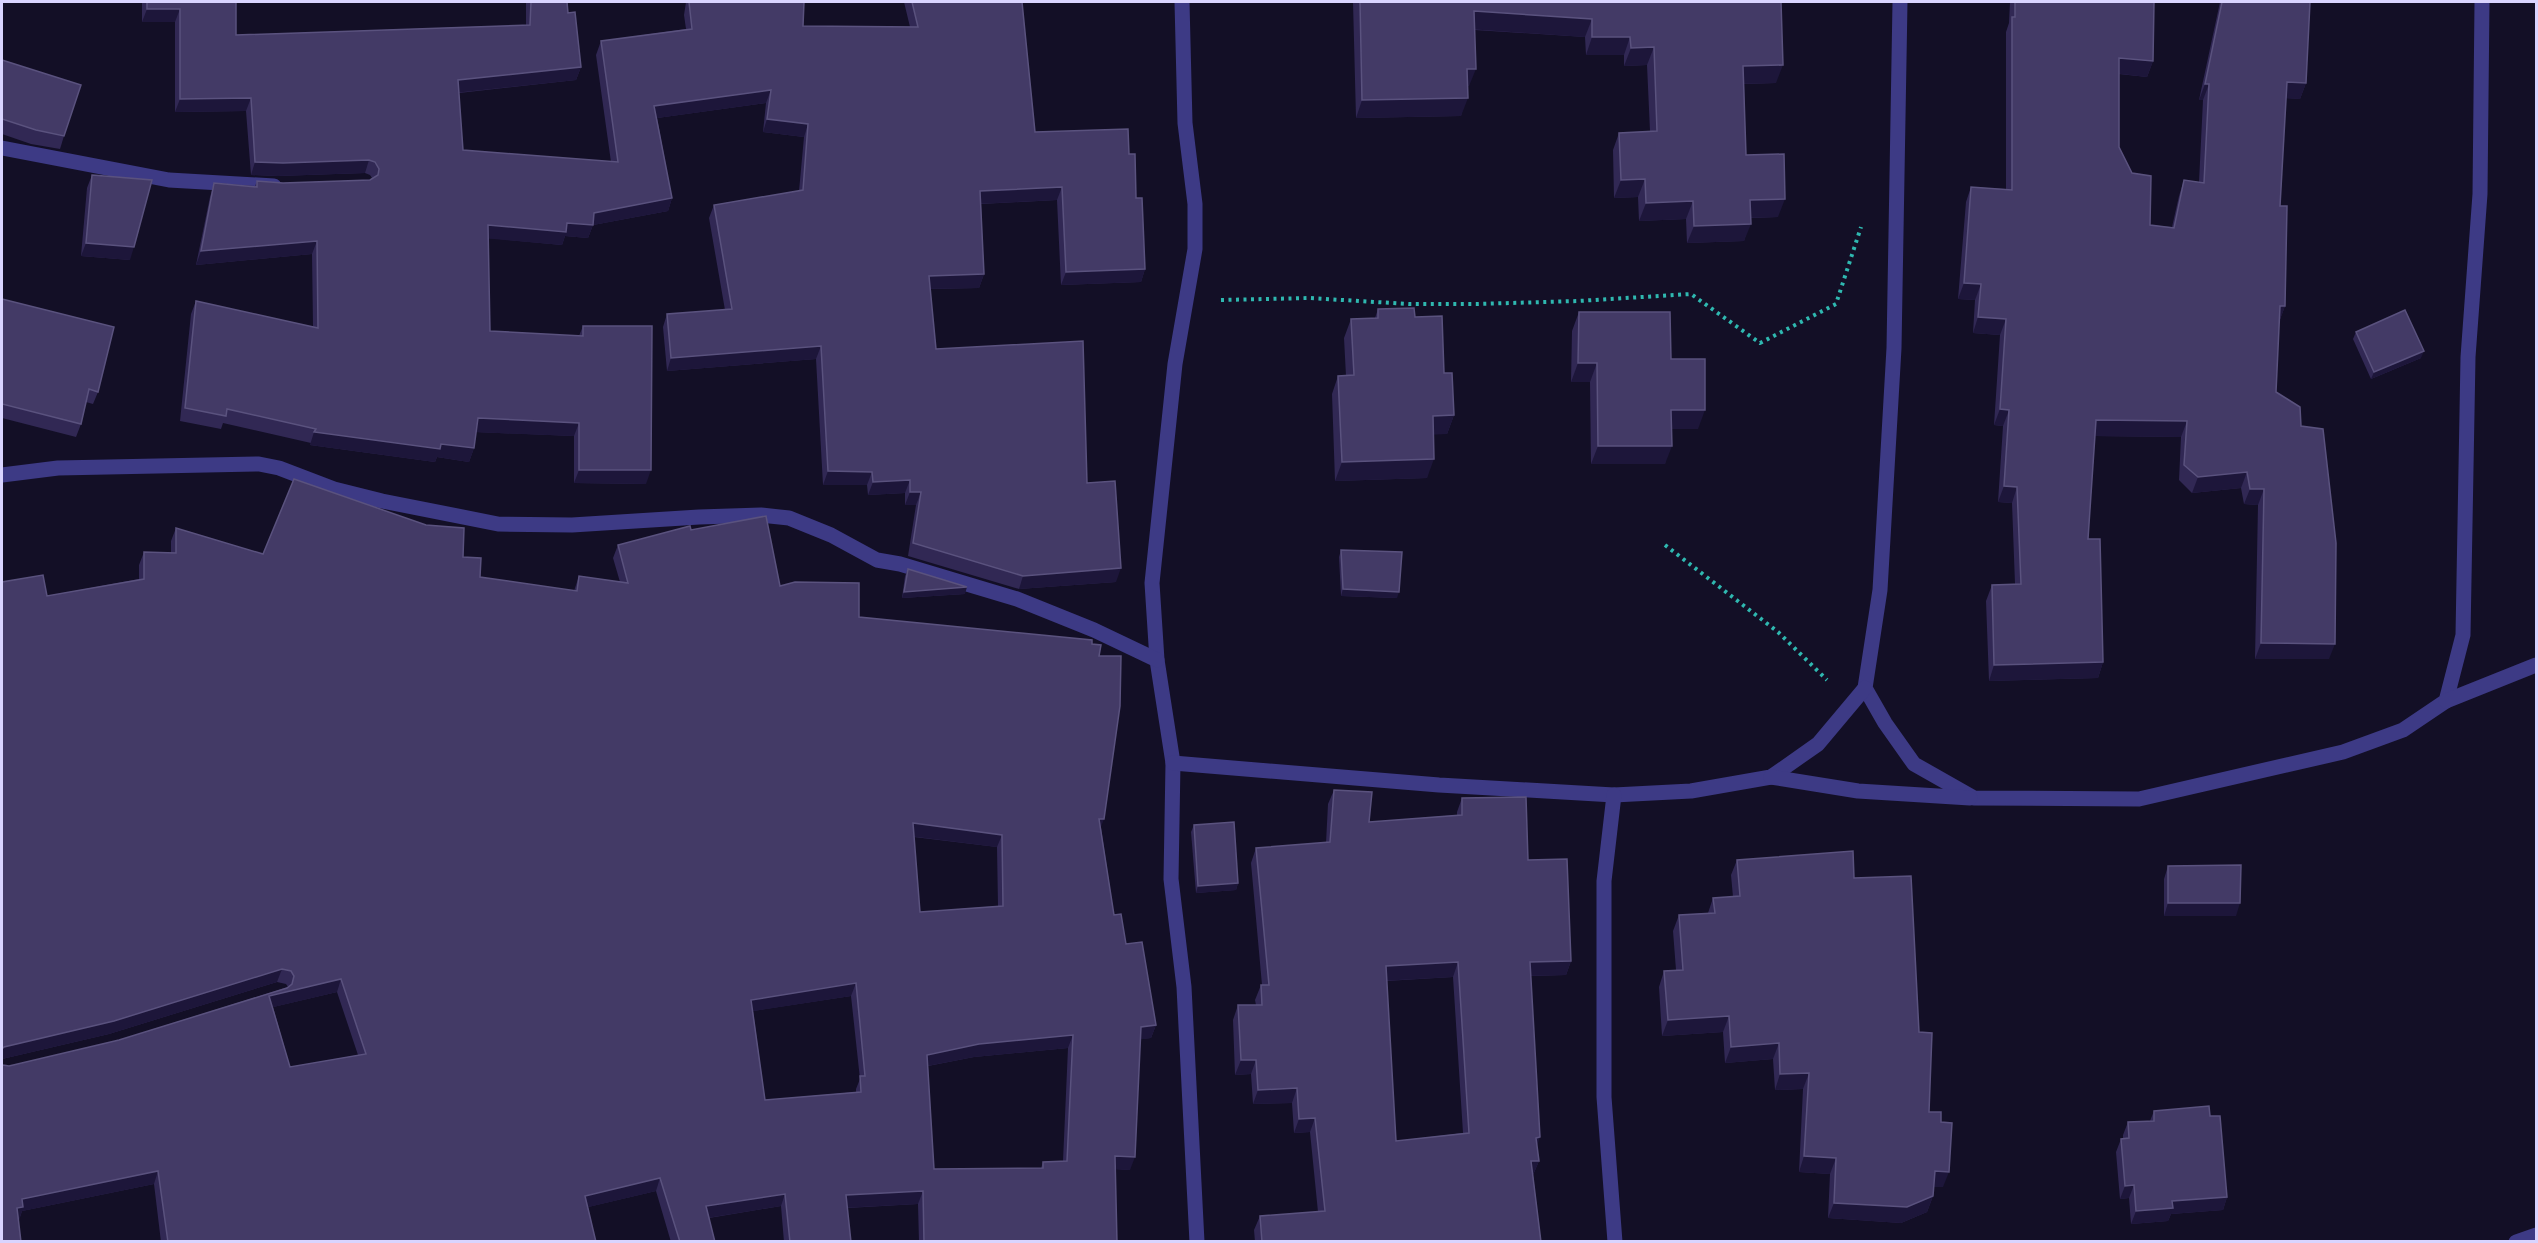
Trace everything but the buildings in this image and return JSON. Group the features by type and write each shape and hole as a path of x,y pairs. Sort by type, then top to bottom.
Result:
{"street":[{"path":"1182,2 1185,123 1195,204 1195,249 1175,364 1152,583 1157,660 1173,763 1171,879 1184,987 1197,1242"},
{"path":"1771,777 1818,744 1865,688 1880,590 1894,348 1900,2"},
{"path":"2446,701 2463,635 2468,357 2480,194 2482,2"},
{"path":"2,148 169,180 289,186"},
{"path":"2,475 58,468 259,464 279,468 334,489 393,504 498,524 572,525 750,515 789,518 831,536 877,560 900,564 1017,599 1094,630 1157,660"},
{"path":"1173,763 1439,785 1614,795 1690,791 1771,777 1858,791 1974,798 2139,799 2343,752 2403,730 2446,701 2536,665"},
{"path":"1865,688 1885,723 1914,764 1974,798"},
{"path":"1614,795 1604,881 1604,1096 1615,1242"},
{"path":"2516,1242 2536,1234"}],"path":[{"path":"1187,301 1309,298 1409,304 1476,304 1691,294 1760,343 1836,304 1865,217"},
{"path":"1665,544 1778,632 1824,675 1846,712"}]}
